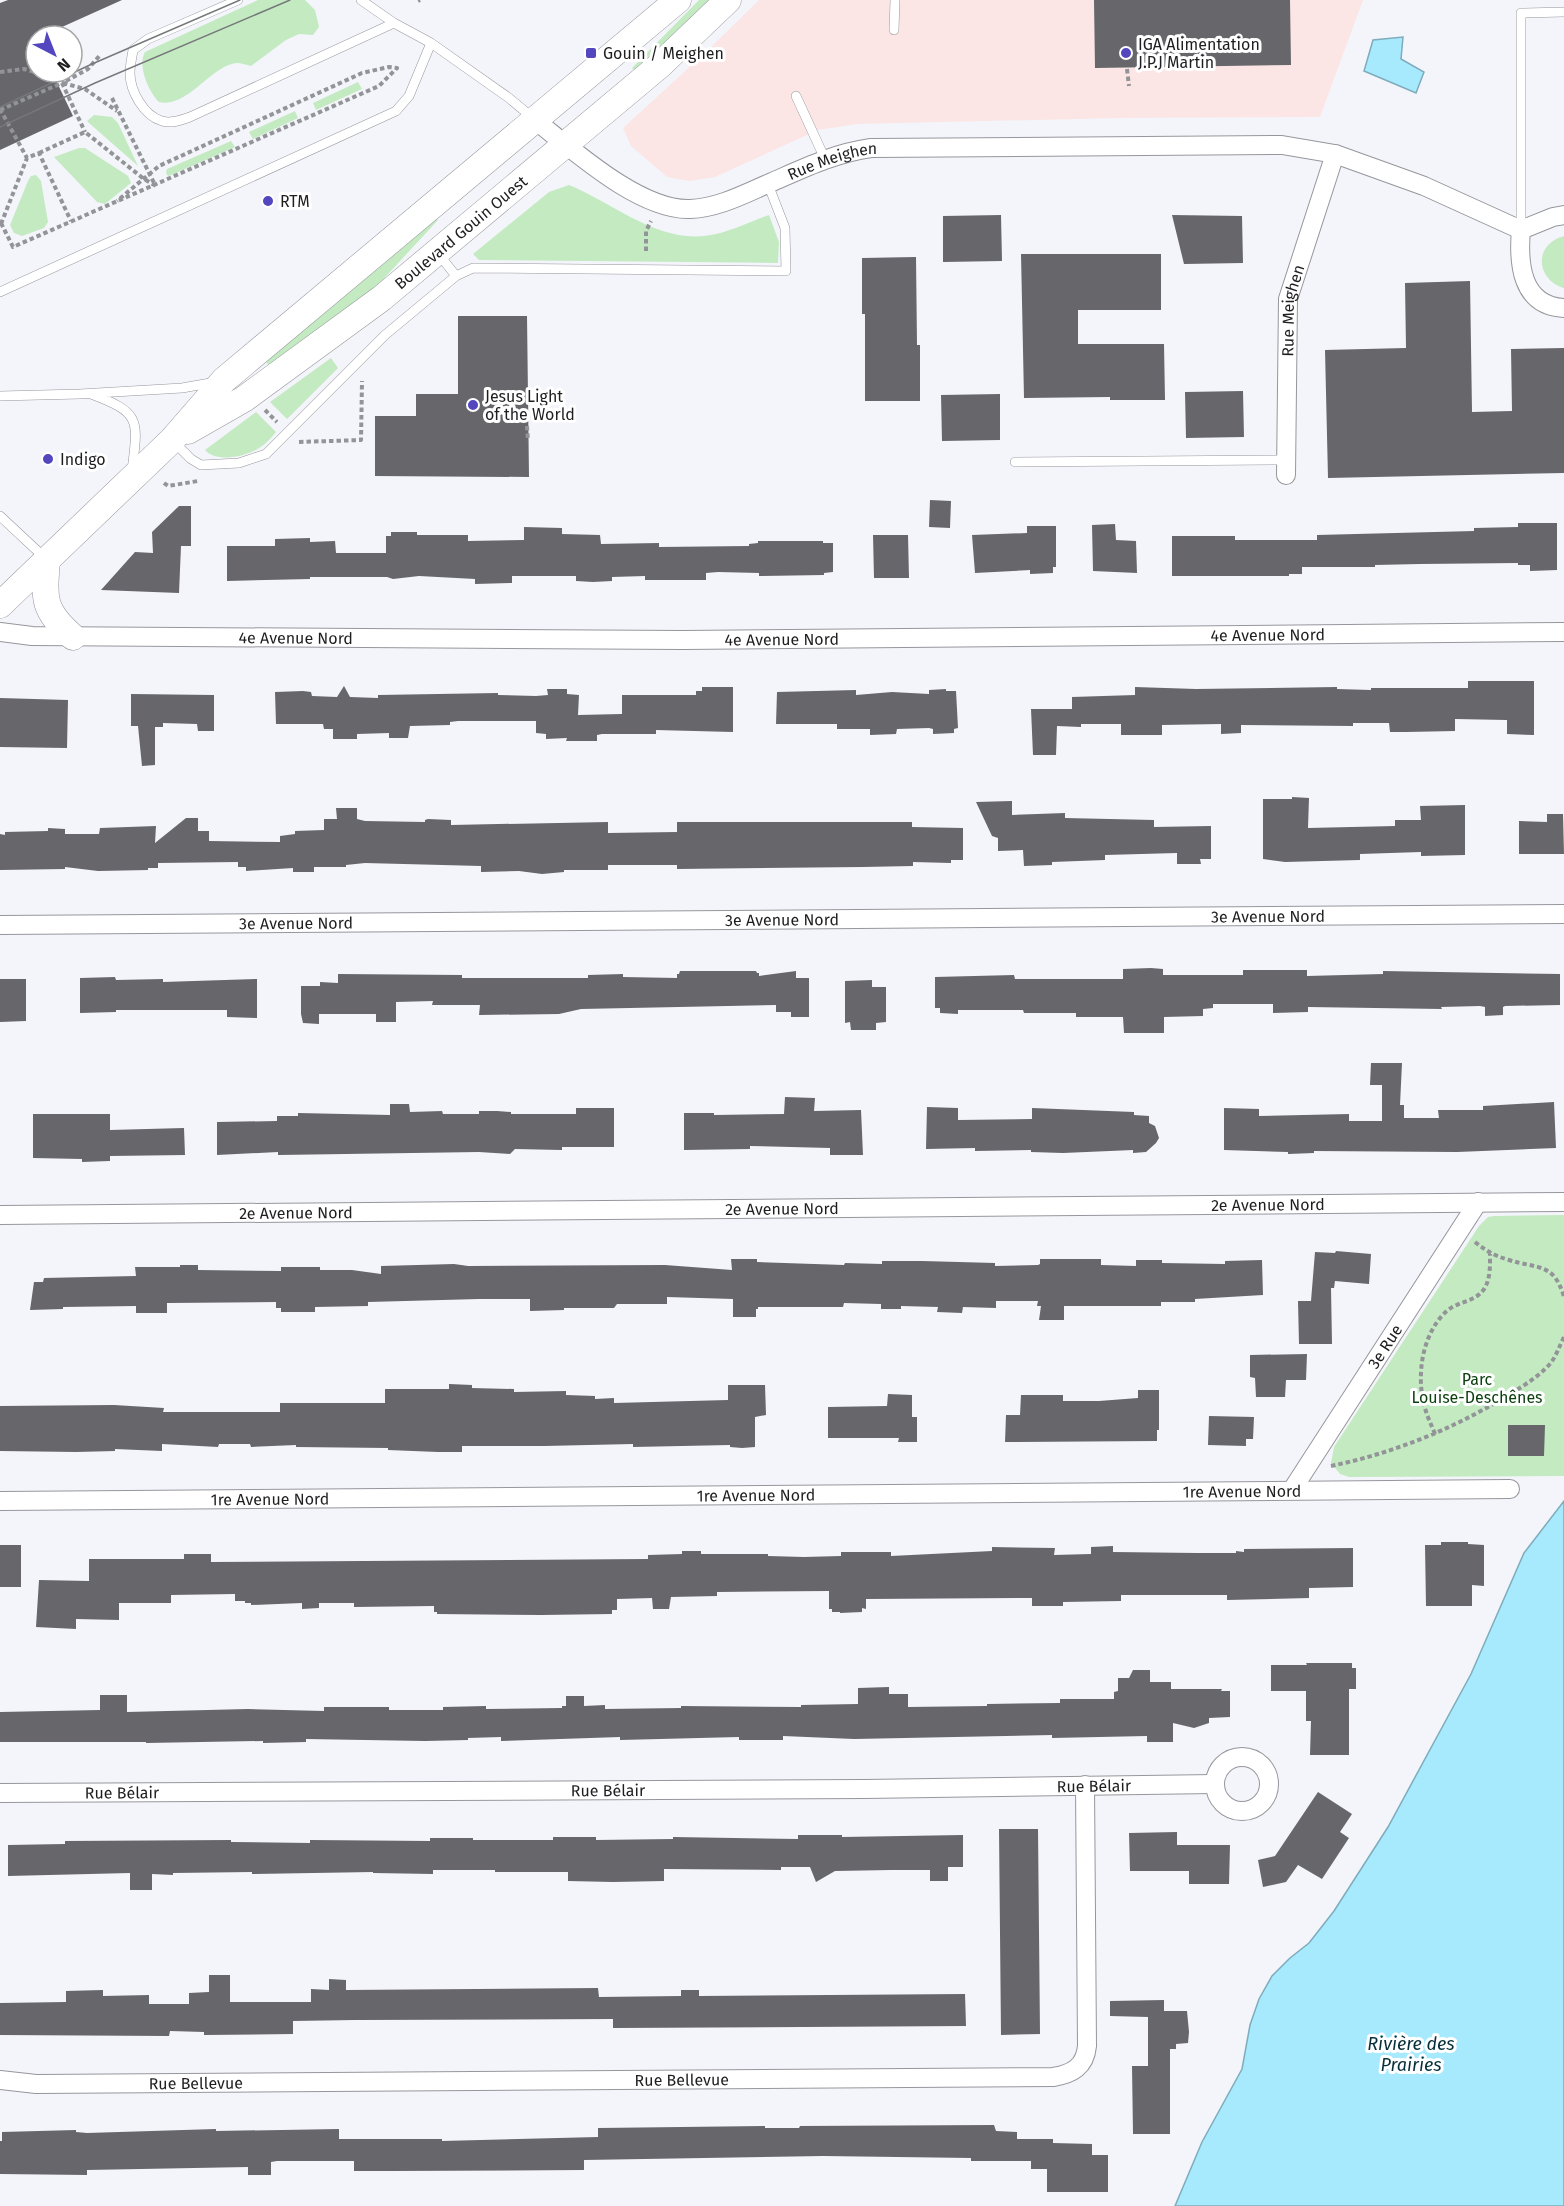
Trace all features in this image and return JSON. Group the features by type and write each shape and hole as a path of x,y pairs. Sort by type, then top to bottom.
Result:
{"main road":[{"name":"Boulevard Gouin Ouest","path":"0,605 172,440 224,380 678,0"},
{"name":"Boulevard Gouin Ouest","path":"172,440 244,399 354,320 673,54 728,0"},
{"path":"47,560 46,602 53,618 73,637"}],"street":[{"name":"Rue Meighen","path":"535,120 629,189 656,204 674,209 716,206 825,159 846,152 892,147 1282,145 1335,154 1424,186 1521,230"},
{"name":"Rue Meighen","path":"1286,467 1288,299 1335,154"},
{"path":"1564,215 1521,230 1520,264 1524,280 1532,293 1545,303 1564,308"},
{"name":"4e Avenue Nord","path":"0,632 32,636 73,637 683,640 1564,632"},
{"name":"3e Avenue Nord","path":"0,925 1564,914"},
{"name":"3e Rue","path":"1293,1490 1478,1202"},
{"name":"2e Avenue Nord","path":"0,1215 1564,1202"},
{"name":"1re Avenue Nord","path":"0,1501 1510,1490"},
{"name":"Rue Bélair","path":"0,1793 864,1789 1215,1784"},
{"name":"Rue Bellevue","path":"0,2080 48,2084 1065,2075 1082,2064 1087,2046 1085,1785"}],"lane":[{"path":"238,0 148,39 133,50 130,75 135,93 144,109 162,121 177,121 190,117 394,23"},
{"name":"Rue Meighen","path":"361,0 394,23 431,43 509,98 535,120"},
{"path":"894,30 895,0"},
{"path":"1521,230 1521,13 1564,12"},
{"path":"0,292 396,111 409,96 431,43"},
{"path":"796,96 825,159"},
{"path":"172,440 190,459 201,465 239,463 266,454 385,335 464,271 482,267 786,271 785,228 768,184"},
{"path":"437,252 456,276"},
{"path":"0,396 182,388 224,380"},
{"path":"89,393 117,404 133,418 136,429 132,478"},
{"path":"1015,462 1286,467"},
{"path":"0,516 47,560"}],"path":[{"path":"84,71 101,54"},
{"path":"85,132 27,158 1,224 13,247 379,86 397,68 389,67 362,73 159,166 117,201"},
{"path":"0,72 24,69"},
{"path":"1127,69 1129,86"},
{"path":"27,158 0,110 59,84"},
{"path":"65,84 85,132 156,186"},
{"path":"70,84 85,89 119,114"},
{"path":"111,98 156,186"},
{"path":"39,153 71,221"},
{"path":"646,251 646,231 651,220"},
{"path":"299,442 361,440 362,377"},
{"path":"260,406 280,426"},
{"path":"527,426 528,441"},
{"path":"1459,1232 1490,1254 1511,1261 1533,1264 1554,1275 1564,1297"},
{"path":"1436,1434 1424,1405 1422,1393 1422,1360 1426,1345 1430,1334 1446,1312 1457,1304 1476,1297 1486,1286 1489,1277 1490,1254"},
{"path":"1304,1472 1375,1456 1436,1434 1479,1413 1532,1379 1549,1365 1564,1337"}],"shaded area":[{"path":"759,0 1363,0 1320,117 1122,118 857,124 818,130 715,177 689,181 667,177 631,146 623,128"}],"green space":[{"path":"258,0 305,0 315,10 319,27 313,35 299,34 286,40 251,66 237,63 227,66 179,99 159,102 151,92 143,71 145,52"},
{"path":"699,0 711,0 634,70 632,68"},
{"path":"358,82 362,89 316,110 313,103"},
{"path":"295,111 298,118 253,139 249,132"},
{"path":"94,115 112,117 118,123 138,166 87,121"},
{"path":"231,141 235,147 171,175 168,176 166,173 167,169"},
{"path":"85,148 128,176 131,183 105,204 97,202 54,157"},
{"path":"36,175 41,181 48,222 44,228 22,236 14,233 10,225 28,181 31,176"},
{"path":"569,185 640,222 676,234 696,236 716,234 769,215 779,242 778,263 479,260 473,254 549,192"},
{"path":"437,219 376,287 269,365 266,362"},
{"path":"1564,236 1563,288 1547,277 1542,261 1547,246"},
{"path":"331,358 338,368 287,419 270,402"},
{"path":"256,412 276,432 264,445 247,454 231,457 216,456 205,450"},
{"name":"Parc Louise-Deschênes","path":"1564,1215 1564,1476 1349,1477 1340,1474 1331,1463 1334,1447 1479,1226 1488,1217 1494,1216"}],"water":[{"path":"1403,37 1401,59 1424,72 1416,93 1364,71 1373,40"},
{"name":"Rivière des Prairies","path":"1564,1501 1564,2206 1175,2206 1202,2142 1242,2069 1250,2025 1259,1999 1272,1976 1309,1943 1334,1911 1388,1827 1471,1674 1524,1553"}],"building":[{"path":"8,0 122,0 69,24 24,24 24,84 58,84 73,116 0,150 0,3"},
{"path":"1094,0 1290,0 1291,65 1095,68"},
{"path":"1001,215 1002,261 943,262 943,216"},
{"path":"1172,215 1242,216 1243,263 1184,264"},
{"path":"1021,254 1161,254 1161,310 1078,310 1078,344 1164,344 1165,400 1110,400 1110,397 1024,398"},
{"path":"916,257 920,401 865,401 865,314 862,314 862,258"},
{"path":"1470,281 1472,412 1512,411 1511,349 1564,348 1564,473 1328,478 1325,350 1406,348 1405,283"},
{"name":"Jesus Light of the World","path":"458,316 527,316 529,477 375,476 375,416 416,416 416,394 458,394"},
{"path":"1243,391 1244,437 1186,438 1185,392"},
{"path":"1000,394 1000,440 942,441 941,395"},
{"path":"930,500 951,501 950,528 929,527"},
{"path":"179,506 191,506 191,546 181,546 179,593 101,590 135,552 153,553 152,532"},
{"path":"1518,523 1557,523 1557,570 1530,571 1530,565 1518,565 1518,563 1420,564 1375,565 1375,567 1302,567 1302,574 1289,574 1289,576 1172,576 1172,536 1235,536 1235,540 1317,540 1317,535 1474,531 1474,528 1518,527"},
{"path":"1115,524 1116,540 1136,541 1137,573 1093,571 1092,525"},
{"path":"1027,526 1056,526 1056,567 1053,567 1053,573 1030,574 1030,570 975,573 972,535 1027,533"},
{"path":"524,527 562,528 562,534 600,535 601,544 659,543 659,547 749,546 758,541 823,541 823,543 833,543 833,572 824,573 824,575 759,576 759,573 718,572 706,573 706,580 645,580 645,576 612,577 612,581 593,582 576,581 576,576 512,576 512,583 475,584 475,579 419,576 393,579 387,577 310,577 310,579 227,581 227,546 275,546 275,539 310,538 310,542 335,541 336,553 386,553 386,536 391,536 391,532 417,532 417,535 468,535 468,541 524,540"},
{"path":"873,535 908,535 909,578 874,578"},
{"path":"1468,681 1534,681 1534,735 1507,734 1507,720 1455,719 1455,731 1406,732 1390,732 1389,723 1353,723 1353,726 1241,725 1241,733 1221,734 1221,724 1162,725 1162,735 1121,735 1121,724 1081,724 1081,727 1057,726 1056,755 1033,755 1031,709 1072,709 1072,697 1135,695 1135,687 1196,689 1337,687 1337,689 1371,690 1371,688 1468,688"},
{"path":"344,686 350,697 378,698 378,695 498,693 498,695 536,696 548,695 547,689 567,689 567,694 579,695 578,715 622,714 622,695 696,695 696,691 702,691 702,687 733,687 733,732 656,730 656,734 602,734 597,735 597,741 566,741 567,738 546,739 546,734 536,733 536,721 458,721 450,722 450,725 410,726 408,738 389,738 389,733 357,734 357,739 333,739 333,729 324,729 323,724 276,724 275,692 303,691 311,692 312,696 337,697"},
{"path":"946,689 946,691 956,691 958,728 954,729 954,733 933,734 933,729 929,728 897,729 896,734 870,735 870,729 837,729 837,724 776,724 777,692 856,690 856,695 892,692 929,694 929,690"},
{"path":"131,694 214,695 214,731 198,731 197,724 163,723 163,727 155,727 155,765 142,766 138,726 131,726"},
{"path":"0,698 68,700 67,748 0,747"},
{"path":"1292,797 1309,798 1308,828 1395,826 1395,820 1421,820 1420,806 1465,805 1465,855 1421,856 1421,852 1360,854 1360,860 1285,862 1263,859 1263,799 1292,799"},
{"path":"1012,801 1012,815 1065,813 1065,818 1154,820 1154,827 1211,826 1211,859 1200,859 1201,864 1177,864 1177,853 1105,855 1105,860 1052,862 1052,865 1024,866 1023,850 998,851 998,838 992,836 976,802"},
{"path":"336,808 357,808 357,819 365,821 451,820 451,825 608,822 608,833 677,832 677,822 912,822 912,827 963,828 963,860 951,860 951,863 913,862 913,866 862,867 677,869 677,865 608,865 608,870 564,870 564,872 542,874 519,871 481,872 481,866 365,863 346,865 346,867 314,867 314,872 293,872 293,868 246,871 246,867 238,867 238,862 158,863 158,868 148,868 148,870 98,871 65,867 65,869 0,870 0,834 5,835 5,832 48,831 48,828 65,829 65,834 99,834 100,828 156,826 155,843 186,818 198,818 198,831 209,831 209,841 280,842 280,836 295,834 295,831 324,830 324,819 337,819"},
{"path":"1547,814 1563,814 1564,854 1519,854 1519,821 1547,822"},
{"path":"1123,969 1163,969 1163,975 1243,975 1243,970 1307,970 1307,976 1383,974 1383,971 1560,974 1560,1005 1505,1006 1503,1015 1485,1016 1485,1007 1480,1006 1441,1007 1442,1009 1308,1007 1308,1012 1273,1013 1273,1004 1213,1004 1213,1008 1203,1009 1203,1016 1164,1017 1164,1033 1124,1033 1123,1017 1076,1017 1076,1013 1024,1013 1023,1010 958,1010 958,1014 940,1013 940,1008 935,1008 935,977 1014,975 1015,979 1123,979"},
{"path":"680,971 756,971 759,976 796,971 796,978 809,978 809,1017 791,1017 791,1012 776,1012 776,1005 581,1009 559,1014 479,1015 480,1005 432,1005 433,1001 396,1002 396,1022 376,1022 376,1014 319,1014 319,1024 303,1023 301,1014 301,986 320,986 320,982 338,983 338,974 462,975 462,978 588,978 588,975 623,974 623,977 677,978"},
{"path":"115,977 116,980 163,979 163,982 257,979 257,1018 227,1017 227,1010 116,1010 116,1012 80,1013 80,978"},
{"path":"0,979 26,979 26,1021 0,1022"},
{"path":"872,980 872,987 886,987 886,1022 876,1023 876,1030 851,1030 850,1022 845,1023 845,981"},
{"path":"1371,1063 1402,1063 1400,1105 1404,1105 1404,1118 1439,1118 1438,1110 1483,1110 1483,1106 1554,1102 1556,1148 1457,1152 1314,1151 1314,1153 1288,1154 1288,1152 1224,1150 1224,1108 1259,1109 1259,1116 1349,1114 1349,1121 1382,1121 1382,1085 1370,1085"},
{"path":"785,1097 815,1098 814,1111 861,1110 863,1155 830,1155 830,1148 750,1146 750,1149 684,1150 684,1113 784,1114"},
{"path":"390,1104 409,1104 410,1112 442,1111 443,1114 479,1114 479,1111 497,1111 511,1112 511,1114 576,1114 576,1108 614,1108 614,1147 562,1147 562,1150 515,1149 510,1154 479,1152 278,1155 278,1152 217,1155 217,1122 277,1121 277,1116 298,1116 298,1113 390,1115"},
{"path":"927,1107 958,1108 958,1120 1032,1119 1032,1108 1134,1112 1134,1115 1149,1116 1149,1123 1155,1126 1159,1138 1146,1152 1133,1153 1133,1150 1063,1153 1031,1152 1031,1150 975,1151 975,1148 926,1149"},
{"path":"33,1114 110,1114 110,1130 184,1128 185,1155 110,1156 110,1161 82,1162 82,1159 33,1158"},
{"path":"1336,1251 1371,1254 1369,1284 1335,1281 1334,1288 1331,1288 1332,1344 1299,1344 1298,1301 1311,1301 1315,1252 1335,1253"},
{"path":"731,1259 844,1265 845,1263 882,1264 882,1261 922,1261 995,1263 995,1266 1038,1265 1040,1259 1101,1259 1101,1265 1136,1266 1136,1260 1162,1260 1162,1263 1225,1264 1225,1261 1262,1260 1263,1295 1195,1299 1195,1302 1161,1302 1161,1306 1064,1306 1064,1320 1039,1320 1041,1306 1037,1306 1038,1301 996,1301 996,1308 963,1307 962,1313 937,1312 938,1307 901,1306 901,1309 881,1309 881,1304 844,1303 843,1307 758,1307 756,1317 733,1317 733,1299 667,1297 667,1304 617,1304 614,1308 530,1311 530,1299 368,1302 368,1306 315,1307 315,1312 281,1312 281,1308 276,1308 276,1302 167,1303 167,1313 136,1313 136,1306 30,1310 34,1282 43,1282 44,1278 136,1276 135,1267 198,1265 198,1270 281,1271 281,1267 320,1267 320,1270 352,1270 381,1274 381,1266 454,1264 468,1266 665,1265 732,1270"},
{"path":"1307,1354 1306,1380 1286,1380 1285,1397 1256,1397 1255,1378 1250,1377 1250,1355"},
{"path":"449,1384 472,1385 472,1388 514,1389 514,1392 566,1391 566,1395 595,1396 595,1399 614,1398 614,1403 728,1400 728,1385 765,1385 766,1415 755,1417 755,1447 742,1448 730,1447 730,1445 633,1447 633,1444 462,1446 462,1452 438,1452 388,1450 388,1448 296,1447 296,1445 251,1447 250,1444 219,1444 218,1447 162,1444 162,1451 115,1449 115,1451 76,1452 0,1451 0,1406 114,1405 164,1408 163,1412 280,1412 280,1403 385,1403 385,1389 449,1389"},
{"path":"1138,1390 1159,1390 1157,1441 1005,1442 1006,1415 1020,1415 1021,1395 1063,1395 1063,1401 1099,1401 1138,1398"},
{"path":"888,1394 912,1395 912,1417 917,1417 917,1442 898,1442 899,1438 828,1438 828,1407 887,1406"},
{"path":"1209,1416 1254,1417 1253,1439 1246,1439 1246,1446 1208,1445"},
{"path":"1508,1425 1545,1425 1544,1456 1508,1456"},
{"path":"1441,1542 1468,1542 1468,1544 1484,1545 1484,1586 1472,1585 1472,1606 1426,1606 1425,1545 1441,1545"},
{"path":"0,1545 21,1545 21,1587 0,1587"},
{"path":"1113,1546 1113,1552 1197,1553 1236,1553 1236,1551 1244,1552 1244,1549 1353,1548 1353,1587 1309,1588 1309,1598 1227,1600 1227,1595 1121,1595 1121,1601 1063,1602 1063,1606 1032,1606 1032,1598 866,1599 866,1609 862,1608 862,1612 840,1613 829,1609 829,1591 717,1592 717,1596 671,1597 669,1609 653,1609 652,1598 617,1599 617,1610 612,1610 612,1614 541,1615 437,1614 434,1612 434,1606 354,1607 354,1603 319,1603 319,1608 302,1609 302,1603 251,1605 245,1601 235,1601 235,1594 171,1595 171,1603 119,1603 119,1620 76,1619 76,1629 36,1627 39,1580 89,1581 89,1559 184,1559 184,1554 211,1554 211,1562 648,1559 648,1555 682,1554 682,1551 701,1551 701,1554 768,1554 768,1556 804,1557 841,1556 841,1552 891,1552 891,1556 992,1551 992,1547 1055,1548 1054,1555 1091,1554 1091,1547"},
{"path":"1306,1663 1352,1663 1352,1668 1356,1668 1356,1689 1349,1689 1349,1755 1310,1755 1311,1721 1306,1721 1306,1691 1271,1691 1271,1665 1307,1665"},
{"path":"1133,1670 1150,1670 1150,1682 1171,1682 1171,1689 1230,1691 1230,1717 1209,1718 1209,1723 1194,1728 1173,1723 1173,1742 1147,1742 1147,1736 1052,1738 1052,1735 854,1739 783,1736 783,1740 739,1740 739,1737 620,1740 620,1737 501,1741 501,1737 425,1741 306,1739 306,1742 263,1743 263,1741 0,1742 0,1712 100,1710 100,1695 127,1695 127,1712 248,1709 324,1711 324,1707 389,1707 389,1710 443,1710 443,1707 486,1706 486,1709 562,1708 566,1706 566,1696 584,1696 584,1706 605,1705 605,1709 681,1708 681,1706 801,1707 801,1705 858,1704 858,1688 889,1687 889,1694 908,1694 908,1707 987,1706 987,1704 1060,1703 1060,1699 1114,1699 1114,1692 1118,1691 1118,1678 1129,1678"},
{"path":"1318,1792 1352,1814 1340,1832 1349,1838 1322,1879 1298,1865 1286,1882 1263,1887 1258,1860 1275,1856"},
{"path":"999,1829 1038,1829 1040,2034 1001,2035"},
{"path":"1177,1832 1177,1845 1230,1845 1229,1884 1189,1884 1189,1871 1130,1871 1129,1833"},
{"path":"798,1835 842,1835 842,1837 963,1835 963,1867 948,1867 948,1881 930,1881 930,1870 891,1870 835,1871 816,1882 810,1867 781,1867 781,1870 664,1869 664,1881 613,1882 568,1881 568,1872 495,1872 495,1870 433,1870 433,1874 173,1873 173,1875 152,1874 152,1890 130,1890 130,1873 8,1876 8,1845 65,1844 65,1841 231,1840 231,1842 310,1843 310,1840 430,1841 430,1838 473,1838 473,1840 553,1840 553,1837 596,1837 596,1840 673,1839 673,1837 798,1839"},
{"path":"209,1975 230,1975 230,2002 311,2002 311,1989 329,1990 329,1979 346,1980 346,1990 598,1988 599,1997 681,1996 681,1990 699,1990 699,1996 965,1994 966,2026 613,2028 613,2019 355,2020 293,2021 293,2034 204,2035 204,2032 170,2031 169,2036 0,2035 0,2003 66,2002 66,1991 103,1990 103,1996 149,1995 149,2004 189,2004 189,1993 209,1992"},
{"path":"1164,2000 1164,2011 1187,2011 1189,2032 1188,2043 1176,2044 1176,2049 1170,2049 1170,2134 1133,2134 1132,2066 1148,2066 1148,2017 1110,2016 1110,2001"},
{"path":"994,2125 996,2131 1017,2132 1017,2139 1053,2139 1053,2143 1092,2144 1092,2155 1108,2155 1108,2192 1047,2192 1047,2169 1031,2169 1031,2161 971,2161 971,2158 823,2156 584,2160 584,2170 389,2171 354,2171 354,2161 277,2161 271,2162 271,2175 248,2175 248,2167 87,2170 87,2175 0,2174 2,2132 339,2129 339,2139 442,2139 442,2141 598,2137 598,2128"}],"tram line":[{"path":"0,107 92,64 240,0"},
{"path":"0,127 95,83 290,0"}],"place":[{"name":"Gouin / Meighen","path":"591,53"},
{"name":"IGA Alimentation J.P.J Martin","path":"1126,53"},
{"name":"RTM","path":"268,201"},
{"name":"Jesus Light of the World","path":"473,405"},
{"name":"Indigo","path":"48,459"}]}
